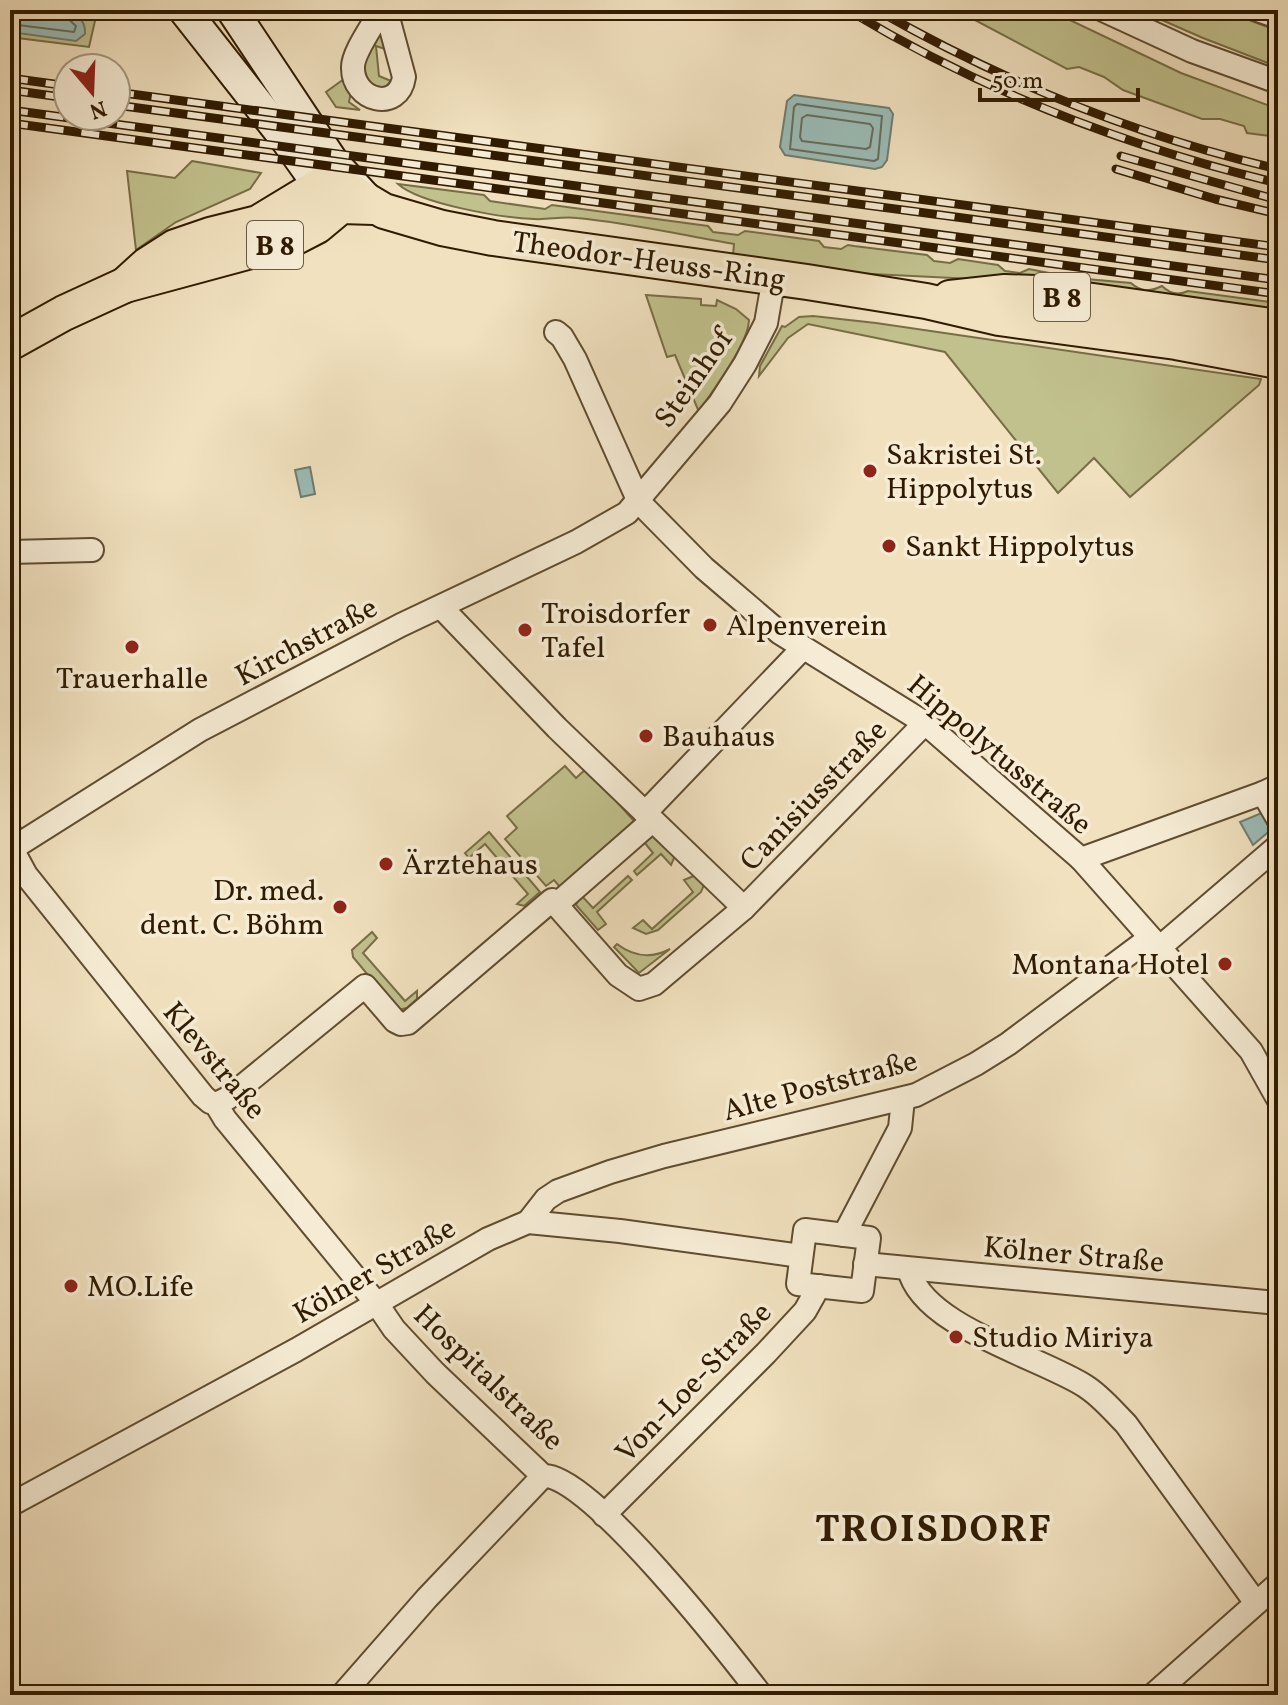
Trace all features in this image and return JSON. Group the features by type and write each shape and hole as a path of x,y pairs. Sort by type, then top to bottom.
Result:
{"main road":[{"path":"167,10 190,18 287,141 335,187"},
{"path":"232,10 335,187"},
{"name":"Theodor-Heuss-Ring","path":"335,187 374,207 442,228 493,238 774,277 926,301 977,314 1176,342 1278,361"},
{"name":"B 8","path":"10,343 64,313 125,285 288,241 317,226 335,187"},
{"name":"Theodor-Heuss-Ring","path":"926,301 991,293 1036,293 1278,327"}],"street":[{"path":"1258,10 1278,17"},
{"path":"1115,13 1192,51 1278,82"},
{"name":"Steinhof","path":"639,502 720,403 745,364 766,323 774,277"},
{"path":"556,332 575,359 639,502"},
{"name":"Kirchstraße","path":"11,844 200,730 401,625 614,522 639,502"},
{"name":"Hippolytusstraße","path":"639,502 704,568 780,633 925,723 1081,859 1251,1051 1278,1099"},
{"path":"10,552 92,550"},
{"path":"441,607 557,728 744,908"},
{"path":"216,1104 228,1098 365,986 395,1021 408,1023 555,902 649,817 803,648"},
{"name":"Canisiusstraße","path":"555,902 618,975 639,989 654,984 744,908 925,723"},
{"path":"1081,859 1271,790 1278,819"},
{"name":"Klevstraße","path":"11,844 26,875 203,1096 216,1104 377,1304"},
{"name":"Alte Poststraße","path":"528,1222 546,1199 568,1187 610,1172 664,1156 903,1099 976,1064 1154,943 1278,846"},
{"path":"844,1235 900,1128 903,1099"},
{"name":"Kölner Straße","path":"10,1505 377,1304 488,1239 528,1222 620,1231 801,1256"},
{"path":"805,1230 844,1235 869,1238 862,1291 798,1284 805,1230"},
{"name":"Kölner Straße","path":"865,1264 1278,1303"},
{"path":"909,1269 912,1283 933,1306 1024,1358 1085,1386 1126,1424 1256,1603"},
{"name":"Von-Loe-Straße","path":"604,1515 766,1353 805,1311 819,1286"},
{"name":"Hospitalstraße","path":"377,1304 394,1329 435,1373 543,1476 560,1479 604,1515 687,1603 761,1695"},
{"path":"342,1695 427,1598 543,1476"},
{"path":"1153,1695 1278,1584"}],"green space":[{"path":"10,10 80,10 95,21 89,47 10,37"},
{"path":"956,10 1049,10 1181,73 1278,109 1278,137 1247,133 1244,126 1220,119 1202,119 1123,90 1104,77 1079,67 1067,69"},
{"path":"1139,10 1222,10 1278,31 1278,67 1203,38"},
{"path":"380,31 391,51 376,46 379,76 391,81 384,89 376,89 365,74 364,67 367,54"},
{"path":"344,79 351,92 349,102 360,110 336,107 326,92"},
{"path":"192,161 261,173 250,189 176,222 136,250 127,171 175,178"},
{"path":"398,184 484,195 490,201 545,209 552,205 708,226 713,232 738,235 745,231 819,241 824,247 841,249 848,245 927,255 934,261 950,263 958,259 998,265 1005,271 1020,273 1029,269 1075,278 1131,283 1146,290 1162,286 1174,293 1188,291 1278,303 1278,320 994,280 851,273 733,255 734,244 597,220 534,219 483,213 424,198"},
{"path":"646,295 701,299 701,305 716,306 717,300 736,309 749,320 743,342 699,412 675,355 667,357"},
{"path":"813,316 1261,379 1259,385 1130,497 1094,458 1058,493 945,352 808,324 788,338 759,376 760,366 782,326 799,317"},
{"path":"565,766 576,778 587,768 634,821 560,887 554,880 546,886 505,839 517,828 507,816"},
{"path":"489,832 540,892 524,906 517,904 528,894 485,844 469,858 465,853"},
{"path":"651,836 675,856 671,865 661,854 637,875 634,871 653,853 644,842"},
{"path":"696,875 704,885 701,892 658,930 646,934 633,928 643,920 652,929 693,892 684,880"},
{"path":"628,876 632,880 597,912 606,924 598,930 576,905 581,895 593,908"},
{"path":"372,932 377,938 363,953 405,1001 417,991 417,999 407,1008 397,1010 353,957 352,950"},
{"path":"617,944 643,955 670,949 639,973 614,947"}],"water":[{"path":"10,10 68,12 83,23 85,34 76,41 10,32"},
{"path":"794,95 889,108 893,114 887,160 882,167 875,169 785,155 780,147 787,101"},
{"path":"310,467 315,494 301,497 295,470"},
{"path":"1264,812 1273,828 1253,845 1240,822"}],"railway":[{"path":"848,10 950,66 1056,113 1166,152 1278,183"},
{"path":"877,10 973,61 1072,104 1174,140 1278,169"},
{"path":"10,78 52,84"},
{"path":"10,90 52,96"},
{"path":"132,94 1278,247"},
{"path":"132,107 1278,260"},
{"path":"10,110 1278,280"},
{"path":"10,123 1278,294"},
{"path":"1121,156 1278,200"},
{"path":"1116,169 1215,199 1278,214"}],"place":[{"name":"Sakristei St. Hippolytus","path":"870,471"},
{"name":"Sankt Hippolytus","path":"889,546"},
{"name":"Alpenverein","path":"710,625"},
{"name":"Troisdorfer Tafel","path":"525,630"},
{"name":"Trauerhalle","path":"132,647"},
{"name":"Bauhaus","path":"646,736"},
{"name":"Ärztehaus","path":"386,864"},
{"name":"Dr. med. dent. C. Böhm","path":"340,907"},
{"name":"Montana Hotel","path":"1225,964"},
{"name":"MO.Life","path":"71,1286"},
{"name":"Studio Miriya","path":"956,1337"}],"district":[{"name":"TROISDORF","path":"934,1528"}]}
